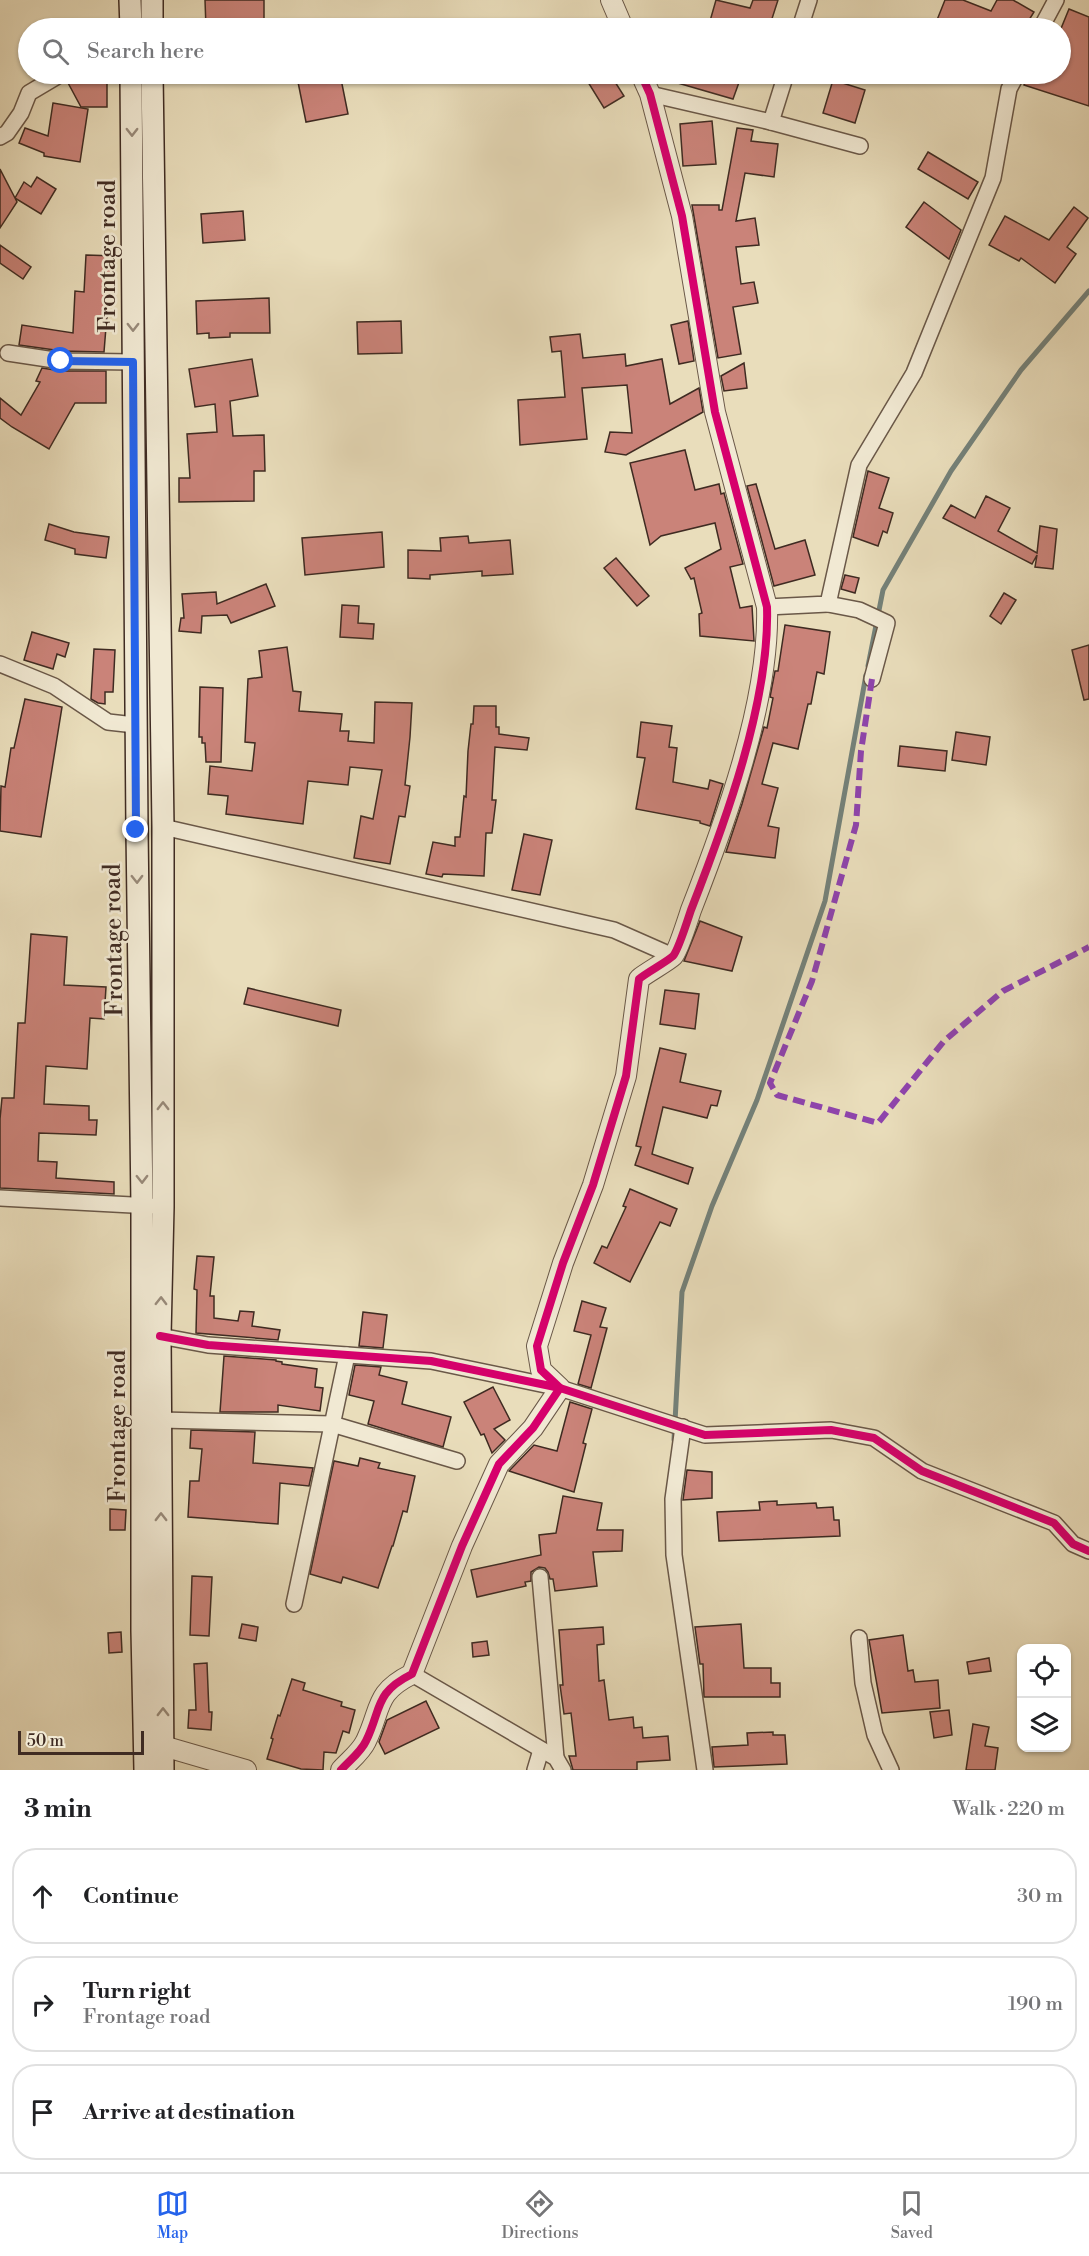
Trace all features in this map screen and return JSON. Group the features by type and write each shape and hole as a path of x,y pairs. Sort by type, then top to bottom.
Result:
{"main road":[{"path":"130,0 131,18"},
{"path":"152,0 152,18"},
{"name":"Frontage road","path":"131,84 135,725 152,1207 142,1631 145,1770"},
{"path":"152,84 163,827 152,1207 160,1336 164,1770"}],"street":[{"path":"611,0 619,18"},
{"path":"803,18 809,0"},
{"path":"1046,18 1056,0"},
{"path":"0,137 7,133 21,113 29,93 44,84"},
{"path":"560,1388 541,1370 537,1346 563,1263 593,1185 626,1076 639,979 673,956 706,870 736,781 756,712 768,629 767,607 716,412 682,216 646,84"},
{"path":"771,122 783,84"},
{"path":"828,604 859,465 914,372 993,178 1012,84"},
{"path":"650,94 771,122 860,146"},
{"path":"8,353 61,361 133,362"},
{"path":"767,607 828,604 859,610 887,623 872,679"},
{"path":"0,664 54,686 108,722 135,725"},
{"path":"163,827 614,930 673,956"},
{"path":"0,1198 152,1207"},
{"path":"160,1336 208,1345 431,1361 560,1388 705,1435 831,1430 874,1438 922,1471 1053,1523 1073,1544 1089,1551"},
{"path":"294,1604 347,1355"},
{"path":"342,1770 365,1743 382,1697 394,1683 412,1674 462,1546 499,1464 533,1428 560,1388"},
{"path":"160,1420 332,1424 457,1461"},
{"path":"683,1427 673,1499 674,1555 705,1770"},
{"path":"540,1577 559,1764"},
{"path":"859,1638 863,1683 875,1735 891,1770"},
{"path":"412,1674 541,1750 559,1764"},
{"path":"163,1746 246,1770"},
{"path":"535,1770 541,1750"}],"building":[{"path":"205,0 264,0 264,18 206,18"},
{"path":"716,0 750,8 753,0 778,0 772,18 711,18"},
{"path":"945,0 963,0 991,11 997,0 1013,0 1034,12 1030,18 938,18"},
{"path":"1069,9 1089,17 1089,106 1024,85 1071,84 1071,18 1065,18"},
{"path":"69,84 107,84 107,107 81,107"},
{"path":"298,84 342,84 348,114 306,122"},
{"path":"589,84 616,84 624,96 604,108"},
{"path":"681,84 738,84 733,99"},
{"path":"832,84 846,84 865,90 855,123 823,113"},
{"path":"53,103 88,109 80,162 44,156 44,153 19,143 25,128 48,136"},
{"path":"712,121 716,164 683,166 680,124"},
{"path":"737,128 753,130 751,141 778,144 774,177 745,173 736,221 755,218 759,245 736,247 741,284 754,282 758,303 733,307 741,354 718,358 692,205 719,205 719,210 722,210"},
{"path":"928,152 978,182 968,199 918,169"},
{"path":"0,169 17,202 0,228"},
{"path":"37,177 56,189 41,214 15,198 24,182 31,187"},
{"path":"924,202 961,230 949,259 906,227"},
{"path":"1074,207 1088,218 1067,247 1076,254 1055,283 1021,258 1019,261 989,245 1005,216 1049,240"},
{"path":"243,211 245,240 203,243 201,214"},
{"path":"0,245 31,267 23,279 0,263"},
{"path":"86,255 116,256 114,290 109,290 104,352 62,351 19,345 22,325 73,333 75,291 84,292"},
{"path":"269,298 270,333 230,333 230,337 209,338 209,333 197,334 196,301"},
{"path":"401,321 402,353 358,354 357,322"},
{"path":"688,321 694,361 679,364 671,325"},
{"path":"580,334 583,358 625,354 626,366 662,359 670,404 699,388 703,412 626,455 605,452 610,432 632,433 627,385 582,388 587,439 520,445 518,400 565,397 561,351 552,352 550,337"},
{"path":"252,359 258,396 230,401 233,436 264,435 265,471 254,471 254,501 179,502 179,478 190,478 187,434 217,432 215,404 195,407 189,369"},
{"path":"744,363 747,388 724,391 721,376"},
{"path":"42,368 61,371 106,371 106,403 75,403 49,449 0,418 0,398 21,415 40,382 36,381"},
{"path":"685,450 695,490 719,484 721,494 724,493 743,564 730,567 740,608 752,606 754,641 700,636 699,614 702,613 694,578 691,579 685,568 721,549 715,523 661,536 650,545 630,463"},
{"path":"868,471 889,478 879,508 893,513 887,533 883,531 878,546 853,537"},
{"path":"756,484 775,549 805,540 815,575 774,586 747,486"},
{"path":"986,496 1010,508 998,531 1037,553 1040,526 1057,529 1053,569 1035,567 1037,555 1032,564 943,518 951,505 975,518"},
{"path":"49,524 74,532 109,537 106,558 75,554 75,549 45,540"},
{"path":"382,532 384,567 305,575 302,538"},
{"path":"468,536 469,543 510,540 513,574 482,576 482,571 430,575 430,579 408,578 408,550 441,551 440,538"},
{"path":"616,558 649,596 637,606 604,568"},
{"path":"845,575 859,578 855,593 841,589"},
{"path":"266,584 275,606 231,623 227,615 202,616 201,633 179,631 181,618 184,618 182,594 216,592 217,604"},
{"path":"1004,593 1016,600 1001,624 990,616"},
{"path":"342,605 359,606 358,623 374,624 373,639 340,637"},
{"path":"785,625 830,632 824,674 817,672 811,704 808,704 798,749 773,743 762,784 778,788 768,826 779,828 775,858 726,852 764,727 767,728 773,698 770,697 775,671 778,671"},
{"path":"32,632 69,643 65,657 57,654 53,669 24,660"},
{"path":"1089,645 1089,699 1084,700 1072,650"},
{"path":"287,647 293,691 301,692 299,711 342,714 340,731 349,731 348,741 374,743 375,702 412,703 405,785 410,786 405,817 399,816 390,864 354,858 361,816 373,819 382,770 350,767 348,785 308,781 303,824 226,814 228,796 208,794 210,766 252,771 255,743 245,742 248,679 262,677 259,651"},
{"path":"94,649 115,650 113,692 105,692 105,704 91,699"},
{"path":"200,687 223,688 221,762 206,762 205,743 202,743 202,737 199,737"},
{"path":"25,699 62,707 41,837 0,831 1,786 5,787 11,748 14,748"},
{"path":"474,706 496,706 496,727 499,727 499,734 529,738 527,750 495,747 492,800 496,800 492,833 486,833 484,876 443,874 442,877 426,874 433,842 455,846 455,837 460,837"},
{"path":"641,722 672,726 669,747 677,748 673,782 708,789 710,780 723,784 710,826 700,821 636,809 645,758 637,757"},
{"path":"956,732 990,737 986,765 952,760"},
{"path":"900,746 947,751 945,771 898,766"},
{"path":"524,834 552,840 540,895 512,890"},
{"path":"700,921 742,937 732,971 684,961"},
{"path":"31,934 67,937 64,985 106,987 104,1019 90,1018 87,1069 46,1066 44,1104 89,1106 89,1120 97,1120 96,1135 39,1133 38,1161 57,1162 56,1178 114,1182 114,1194 0,1188 2,1098 14,1098 18,1023 25,1023"},
{"path":"248,988 341,1010 338,1026 244,1004"},
{"path":"665,990 699,994 695,1029 660,1024"},
{"path":"660,1048 686,1054 680,1082 721,1091 717,1106 711,1105 707,1118 663,1107 652,1154 693,1168 688,1184 635,1165 641,1147 636,1146"},
{"path":"630,1189 677,1209 670,1226 660,1222 630,1282 594,1263 602,1246 607,1248 626,1207 623,1206"},
{"path":"197,1256 214,1257 210,1296 214,1296 214,1318 238,1321 240,1311 254,1312 252,1326 280,1330 278,1340 196,1333 197,1290 194,1289"},
{"path":"582,1301 606,1308 600,1327 607,1328 591,1388 578,1384 591,1335 574,1331"},
{"path":"363,1312 387,1315 383,1348 359,1346"},
{"path":"224,1356 276,1360 282,1364 317,1369 315,1387 323,1388 320,1411 278,1405 278,1412 220,1412"},
{"path":"355,1365 381,1367 379,1375 407,1382 402,1404 451,1417 443,1447 368,1424 374,1401 349,1395"},
{"path":"493,1387 510,1420 494,1429 505,1440 492,1453 484,1434 481,1435 464,1402"},
{"path":"570,1402 592,1409 574,1492 509,1471 534,1445 557,1451"},
{"path":"191,1430 255,1432 253,1463 313,1468 309,1486 280,1483 278,1524 188,1517 190,1481 199,1481 202,1449 190,1448"},
{"path":"360,1458 380,1463 378,1468 415,1476 407,1512 403,1511 378,1588 343,1577 341,1583 310,1574 334,1461 358,1466"},
{"path":"687,1470 712,1472 712,1498 683,1500"},
{"path":"563,1496 602,1503 597,1530 623,1530 622,1551 593,1552 597,1586 555,1591 553,1579 550,1579 545,1568 539,1567 531,1572 531,1581 525,1582 526,1586 477,1597 471,1570 541,1555 539,1535 556,1533"},
{"path":"777,1501 777,1505 816,1503 817,1508 833,1507 834,1520 839,1520 840,1536 719,1541 717,1512 760,1510 759,1502"},
{"path":"110,1509 126,1510 125,1530 110,1530"},
{"path":"192,1576 212,1577 209,1636 190,1635"},
{"path":"242,1624 258,1627 256,1641 239,1638"},
{"path":"741,1624 744,1668 771,1668 771,1683 780,1683 780,1697 704,1697 703,1664 700,1664 695,1627"},
{"path":"603,1627 604,1644 597,1645 599,1681 604,1680 609,1720 633,1717 634,1728 642,1727 643,1738 668,1736 670,1760 637,1762 637,1770 573,1770 569,1756 576,1756 571,1713 564,1714 560,1685 563,1685 559,1630"},
{"path":"121,1632 122,1652 109,1653 108,1633"},
{"path":"903,1635 908,1671 913,1670 915,1682 938,1680 940,1708 882,1713 869,1640"},
{"path":"487,1641 489,1655 473,1657 472,1643"},
{"path":"989,1658 991,1671 969,1674 967,1662"},
{"path":"207,1663 209,1712 212,1712 211,1730 188,1728 189,1710 196,1710 194,1664"},
{"path":"292,1679 305,1683 303,1690 342,1702 341,1706 355,1710 349,1733 343,1731 336,1753 324,1752 323,1770 301,1769 267,1759 278,1715 280,1716"},
{"path":"426,1701 439,1728 385,1754 379,1742 387,1720"},
{"path":"949,1710 952,1735 934,1738 930,1712"},
{"path":"973,1724 989,1727 985,1746 998,1748 995,1770 966,1770"},
{"path":"773,1732 773,1735 785,1735 787,1764 714,1767 712,1747 748,1745 747,1733"}],"waterway":[{"path":"868,666 883,590 951,471 1021,370 1089,291"},
{"path":"674,1440 682,1292 712,1206 757,1100 825,901 866,675"}],"marked path":[{"path":"872,679 861,751 856,825 812,981 770,1083 777,1095 878,1123 944,1041 1003,991 1089,947"}],"cycle path":[{"path":"341,1770 364,1745 385,1695 391,1688 412,1674 462,1546 499,1464 533,1428 560,1388 541,1370 537,1346 563,1263 593,1185 626,1076 639,979 673,956 678,948 731,801 743,761 761,682 766,643 767,607 715,412 682,216 646,84"},
{"path":"160,1336 208,1345 431,1361 560,1388 705,1435 831,1430 874,1438 922,1471 1054,1523 1073,1544 1089,1551"}],"route":[{"path":"61,361 133,362 136,830"}]}
